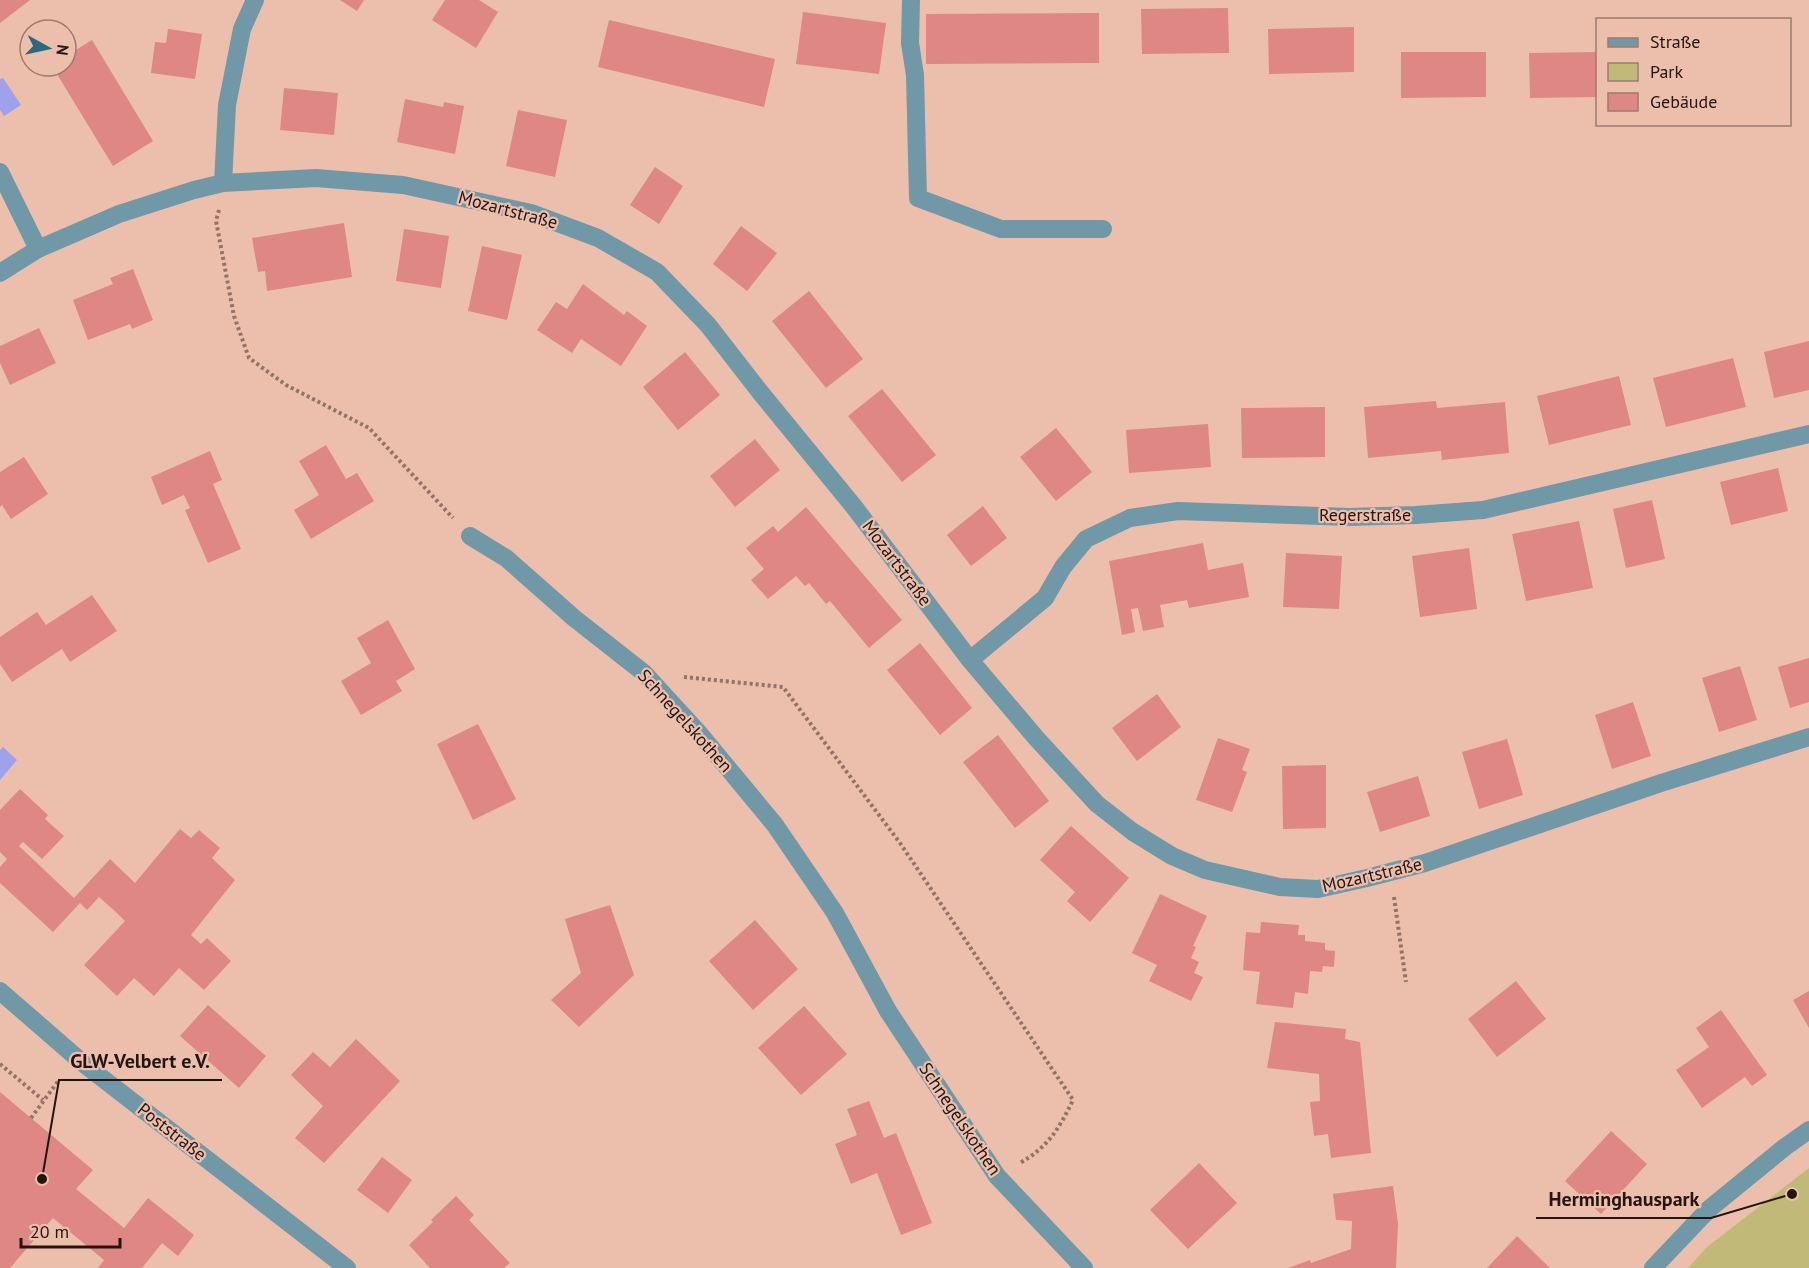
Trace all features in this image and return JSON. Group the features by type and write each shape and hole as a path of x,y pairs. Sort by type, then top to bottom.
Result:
{"street":[{"path":"223,183 227,105 242,29 255,0"},
{"path":"911,0 910,43 915,75 918,198 1001,229 1103,229"},
{"path":"0,172 38,249"},
{"name":"Mozartstraße","path":"0,273 38,249 119,214 223,183 316,178 403,185 531,213 598,238 657,272 708,325 855,508 970,660 1037,739 1097,804 1133,832 1172,856 1205,870 1280,887 1318,889 1425,863 1661,783 1809,737"},
{"name":"Regerstraße","path":"970,660 1045,598 1063,567 1086,539 1130,518 1178,511 1349,517 1416,516 1484,510 1809,434"},
{"name":"Schnegelskothen","path":"470,536 506,558 574,618 644,674 698,732 775,825 835,913 888,1011 997,1176 1084,1268"},
{"name":"Poststraße","path":"0,991 84,1064 347,1268"},
{"path":"1653,1268 1709,1209 1809,1130"}],"path":[{"path":"223,183 216,221 234,316 249,358 286,385 369,428 470,536"},
{"path":"644,674 783,687 900,843 1073,1100 1063,1121 1040,1152"},
{"path":"1391,872 1406,982"},
{"path":"0,1064 44,1100"},
{"path":"31,1118 58,1080"}],"green space":[{"path":"1809,1168 1809,1268 1688,1268 1707,1247"}],"water":[{"path":"3,78 21,105 4,116 0,110 0,79"},
{"path":"3,747 17,760 0,780 0,750"}],"building":[{"path":"0,0 30,0 0,23"},
{"path":"340,0 364,0 357,11"},
{"path":"445,0 479,0 498,12 476,48 432,20"},
{"path":"1228,8 1229,53 1142,54 1141,9"},
{"path":"803,12 886,23 879,74 796,64"},
{"path":"1099,13 1099,63 926,64 926,14"},
{"path":"609,20 775,59 764,107 598,67"},
{"path":"1354,27 1354,72 1269,74 1268,29"},
{"path":"168,29 202,34 195,79 151,73 155,42 166,43"},
{"path":"92,40 153,141 113,166 59,78 78,78 78,49"},
{"path":"1401,52 1486,52 1486,97 1401,98"},
{"path":"1596,52 1596,97 1530,98 1529,53"},
{"path":"284,88 338,93 334,135 280,130"},
{"path":"405,99 443,107 444,102 464,106 455,154 397,142"},
{"path":"518,110 567,120 555,177 506,166"},
{"path":"655,167 683,186 659,224 630,205"},
{"path":"344,223 352,277 267,291 265,271 258,272 252,238"},
{"path":"741,226 777,253 747,291 713,264"},
{"path":"404,229 449,236 441,288 396,281"},
{"path":"482,246 522,255 507,320 468,311"},
{"path":"133,269 153,320 132,329 130,324 88,340 73,300 113,284 110,278"},
{"path":"583,284 624,315 627,311 647,326 621,366 581,339 572,353 537,330 556,302 567,309"},
{"path":"809,291 863,359 826,388 772,321"},
{"path":"39,328 56,363 10,385 0,363 0,346"},
{"path":"1809,341 1809,390 1774,398 1764,352"},
{"path":"685,352 720,395 678,430 643,387"},
{"path":"1733,358 1746,407 1666,427 1653,378"},
{"path":"1619,376 1631,425 1549,445 1537,396"},
{"path":"882,389 936,455 902,482 848,416"},
{"path":"1436,401 1437,408 1505,402 1509,453 1442,460 1441,451 1368,458 1364,407"},
{"path":"1325,407 1325,457 1242,458 1241,408"},
{"path":"1208,424 1211,467 1129,473 1126,430"},
{"path":"1056,428 1092,472 1056,501 1020,457"},
{"path":"755,439 780,470 735,507 710,476"},
{"path":"326,445 346,479 357,473 374,501 311,539 294,510 319,495 299,461"},
{"path":"210,451 222,480 213,484 241,549 208,563 185,510 190,508 184,495 162,505 151,477"},
{"path":"24,457 48,494 11,519 2,505 0,507 0,472"},
{"path":"1778,468 1788,511 1731,525 1720,482"},
{"path":"1652,500 1665,559 1626,568 1613,509"},
{"path":"983,506 1007,538 971,566 947,535"},
{"path":"806,507 902,620 869,648 830,601 826,604 809,583 805,586 796,576 768,599 751,580 764,569 746,548 773,526 778,532"},
{"path":"1579,521 1593,588 1526,601 1512,534"},
{"path":"1203,543 1208,570 1243,563 1249,597 1189,608 1187,600 1160,605 1164,627 1143,631 1138,608 1131,609 1135,632 1122,635 1109,561"},
{"path":"1469,548 1477,609 1420,617 1412,556"},
{"path":"1286,553 1342,556 1339,609 1283,607"},
{"path":"92,595 117,631 70,662 62,649 12,682 0,664 0,637 37,612 46,625"},
{"path":"388,620 415,669 396,681 402,691 361,715 341,681 371,663 357,638"},
{"path":"920,643 972,708 940,735 887,670"},
{"path":"1809,658 1809,702 1790,708 1778,667"},
{"path":"1740,666 1757,720 1719,732 1702,678"},
{"path":"1157,694 1181,727 1137,761 1112,728"},
{"path":"1633,702 1651,756 1612,769 1595,715"},
{"path":"478,724 516,799 473,820 437,744"},
{"path":"998,735 1049,801 1015,828 963,762"},
{"path":"1218,738 1250,749 1242,770 1247,772 1232,812 1196,800"},
{"path":"1507,739 1523,795 1479,809 1462,752"},
{"path":"1326,765 1326,828 1283,829 1282,766"},
{"path":"1418,776 1430,816 1380,832 1367,792"},
{"path":"20,789 48,815 45,819 64,836 42,859 23,842 19,846 74,898 110,859 135,883 180,829 191,838 199,830 220,848 212,858 235,880 191,935 201,944 207,938 231,961 204,990 179,968 154,996 134,978 117,996 84,965 125,921 118,914 99,897 87,910 80,903 53,932 0,883 0,867 7,859 0,852 0,810"},
{"path":"1071,826 1129,878 1090,922 1067,901 1075,892 1040,860"},
{"path":"1160,894 1207,916 1193,946 1196,947 1191,958 1199,962 1194,973 1203,977 1191,1001 1149,981 1157,965 1132,953"},
{"path":"610,905 634,975 579,1027 551,1000 581,973 565,919"},
{"path":"755,920 798,969 753,1010 709,961"},
{"path":"1261,922 1299,925 1298,935 1305,935 1305,941 1325,943 1325,950 1335,951 1334,967 1323,966 1322,972 1310,971 1308,994 1295,992 1293,1008 1256,1004 1260,972 1243,970 1246,932 1260,933"},
{"path":"1516,981 1546,1019 1497,1057 1468,1019"},
{"path":"1809,991 1809,1028 1793,1000"},
{"path":"208,1005 266,1056 239,1088 180,1036"},
{"path":"804,1006 847,1054 801,1095 758,1048"},
{"path":"1721,1010 1767,1075 1752,1086 1745,1077 1702,1108 1676,1070 1709,1047 1696,1028"},
{"path":"1275,1022 1346,1029 1345,1039 1360,1042 1371,1153 1331,1158 1328,1134 1314,1136 1310,1102 1320,1101 1319,1074 1267,1068"},
{"path":"356,1039 400,1081 324,1163 295,1138 323,1106 291,1075 313,1052 330,1067"},
{"path":"0,1092 93,1170 76,1189 124,1228 148,1198 194,1235 178,1256 162,1243 142,1268 98,1268 104,1260 53,1218 10,1268 0,1268"},
{"path":"869,1101 884,1138 896,1133 932,1223 901,1235 877,1173 851,1184 835,1144 857,1135 847,1109"},
{"path":"1611,1131 1647,1164 1601,1214 1565,1181"},
{"path":"382,1157 412,1180 388,1213 357,1190"},
{"path":"1199,1163 1237,1203 1188,1249 1150,1210"},
{"path":"1393,1186 1398,1224 1396,1268 1288,1268 1310,1260 1311,1263 1351,1249 1352,1221 1336,1220 1333,1194"},
{"path":"456,1196 474,1215 469,1220 510,1263 504,1268 430,1268 409,1245"},
{"path":"1517,1236 1550,1268 1487,1268"}],"place":[{"name":"GLW-Velbert e.V.","path":"42,1179"},
{"name":"Herminghauspark","path":"1792,1194"}]}
